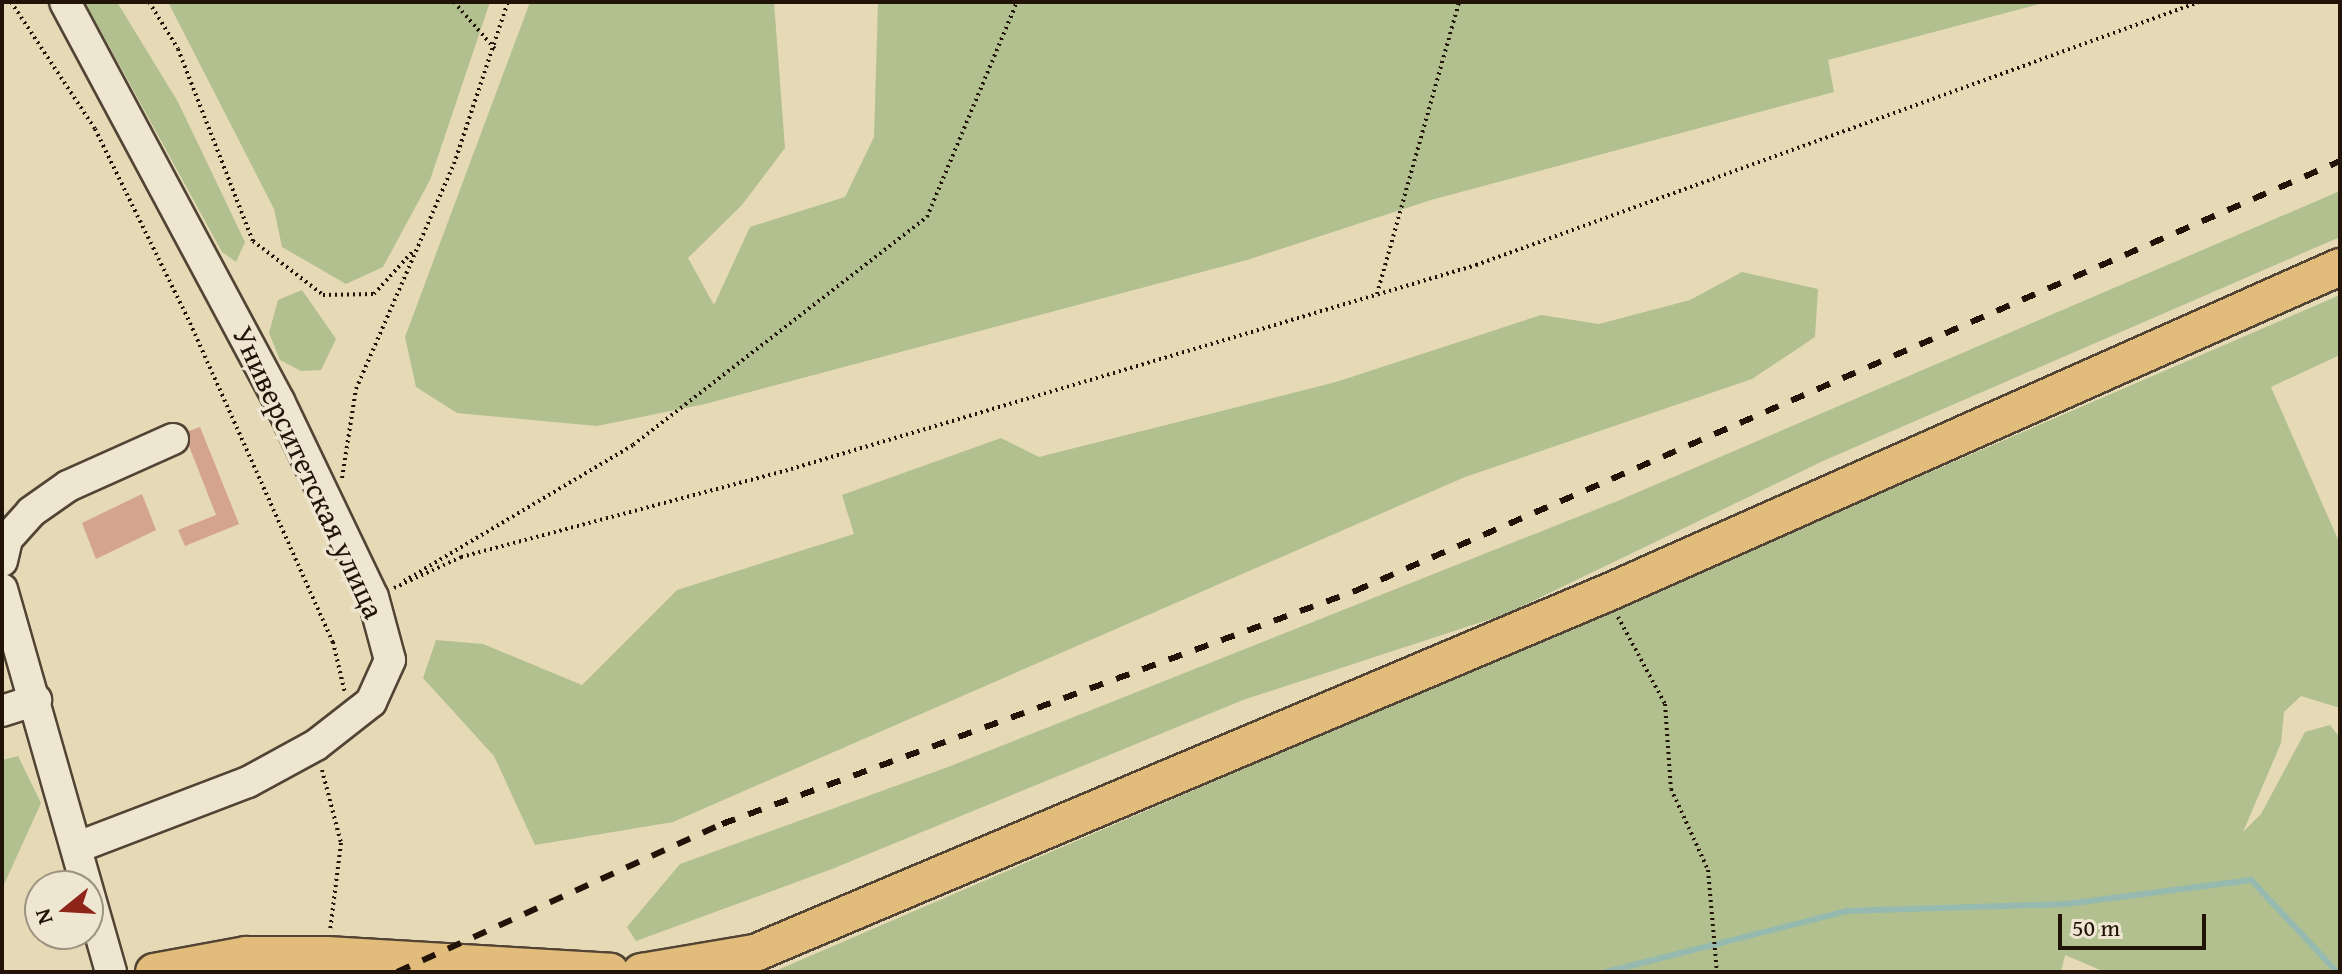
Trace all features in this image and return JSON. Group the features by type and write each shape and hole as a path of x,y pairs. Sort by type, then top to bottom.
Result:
{"main road":[{"path":"641,972 755,953 1607,593 2340,267"},
{"path":"169,971 246,955 327,955 499,969 610,972"}],"street":[{"name":"Университетская улица","path":"65,2 195,233 373,597 390,660 371,702 316,745 248,782 80,846"},
{"path":"2,561 7,539 31,512 68,486 173,439"},
{"path":"2,589 80,846 111,972"},
{"path":"2,711 36,700"}],"path":[{"path":"11,2 95,129 190,323 333,642 351,718"},
{"path":"149,2 178,49 253,241 323,295 374,294 418,247"},
{"path":"454,2 495,49"},
{"path":"333,515 356,389 418,247 495,49 508,2"},
{"path":"373,597 633,445 927,217 1017,2"},
{"path":"1377,294 1459,2"},
{"path":"373,597 461,557 777,473 1377,294 1606,219 2199,2"},
{"path":"1607,593 1665,704 1671,789 1705,856 1717,972"},
{"path":"316,745 341,843 327,955"}],"green space":[{"path":"85,2 117,2 178,102 245,242 236,262 222,252"},
{"path":"168,2 490,2 430,180 383,267 346,284 282,247 274,209"},
{"path":"530,2 774,2 785,148 742,205 688,258 714,305 750,227 845,197 874,137 878,2 2047,2 1828,60 1834,92 1431,200 1247,260 705,404 597,426 457,413 416,387 405,337"},
{"path":"2340,191 2340,237 1823,461 1506,614 1243,700 832,869 636,941 627,927 680,864 948,767 1615,502"},
{"path":"1742,272 1818,289 1815,337 1752,379 1465,477 673,822 535,845 494,756 423,678 436,640 483,644 582,685 677,590 854,534 842,495 1001,438 1039,457 1336,382 1541,315 1599,324 1690,300"},
{"path":"302,290 336,339 321,370 301,371 280,360 269,333 278,300"},
{"path":"2340,295 2340,355 2271,387 2340,544 2340,708 2301,696 2284,712 2281,743 2243,832 2261,814 2305,732 2330,725 2340,738 2340,972 2105,972 2065,955 2061,972 773,972"},
{"path":"18,756 41,803 2,889 2,760"}],"building":[{"path":"200,427 239,524 185,546 178,530 216,515 189,446 189,431"},
{"path":"142,494 156,530 96,559 82,523"}],"waterway":[{"path":"1606,972 1847,911 2066,904 2251,880 2337,972"}],"railway":[{"path":"397,972 722,824 1355,591 2340,161"}]}
